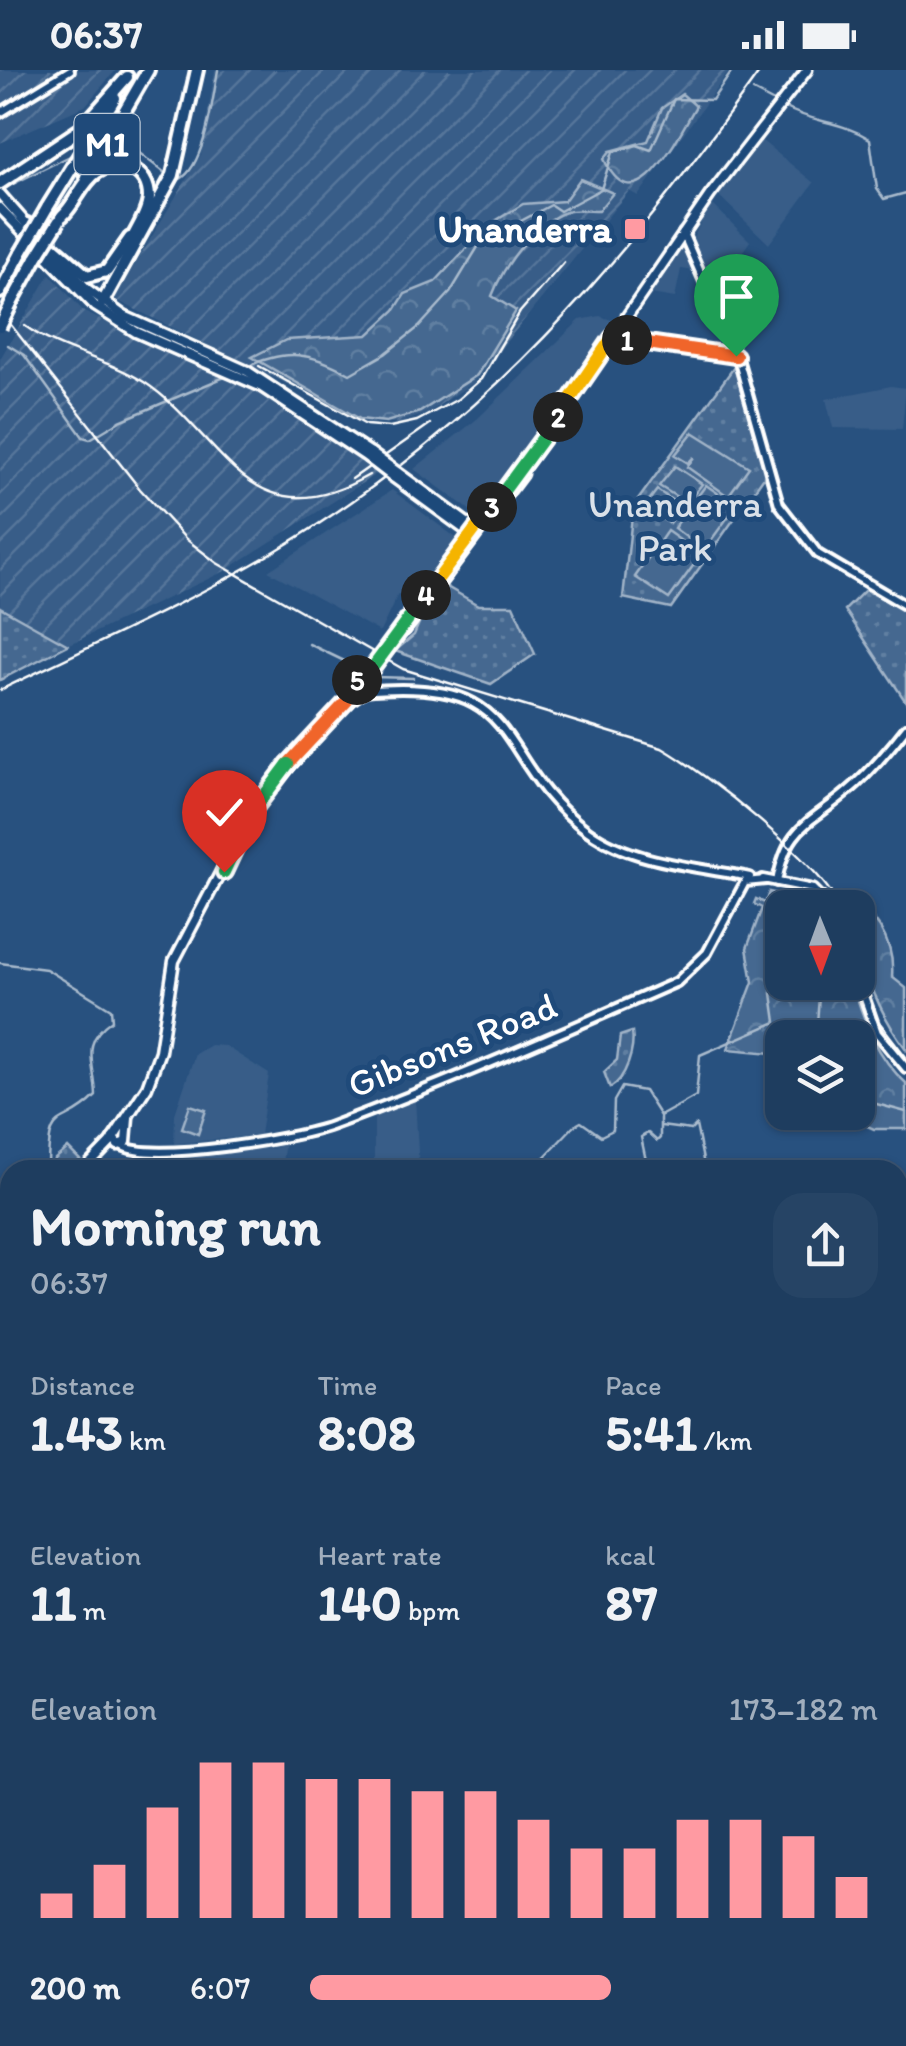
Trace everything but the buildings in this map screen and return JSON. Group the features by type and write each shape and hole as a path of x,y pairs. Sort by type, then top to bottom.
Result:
{"highway":[{"name":"M1","path":"0,327 36,258 148,70"},
{"path":"99,304 173,175 197,70"},
{"name":"M1","path":"0,291 128,73"},
{"path":"0,181 80,129 128,73"},
{"path":"60,218 98,172 124,165 139,173 148,194 134,234 99,304"},
{"path":"23,220 83,275 92,277 107,271 134,234"}],"main road":[{"path":"0,113 70,70"},
{"path":"98,1160 120,1139 157,1064 169,979 180,946 218,886 266,790 362,685 502,499 684,233 807,70"},
{"path":"0,202 8,216 99,304 243,373 369,455 476,533"},
{"path":"0,202 23,220 99,304"},
{"path":"684,233 736,356 779,504 786,516 818,554 906,606"},
{"path":"612,338 736,356"},
{"path":"461,522 474,522 502,499"},
{"path":"417,611 486,515"},
{"path":"461,522 464,545"},
{"path":"362,685 377,690 426,689 456,694 484,709 505,730 562,808 596,837 636,853 814,890"},
{"path":"777,882 784,849 796,830 846,793 906,728"},
{"name":"Gibsons Road","path":"739,896 740,875"},
{"name":"Gibsons Road","path":"120,1139 137,1151 237,1145 331,1126 670,985 699,964 747,880 766,880"},
{"path":"866,1000 877,1032 906,1068"}],"shaded area":[{"path":"0,70 116,70 85,106 0,143"},
{"path":"215,70 730,70 638,196 629,191 473,383 426,414 399,423 367,423 114,299 201,155"},
{"path":"761,140 814,183 769,244 717,194"},
{"path":"711,203 750,241 715,291 693,238"},
{"path":"684,243 695,271 681,269 675,298 650,294"},
{"path":"50,274 84,312 251,389 378,473 225,571 68,645 0,607 0,359"},
{"path":"600,316 614,321 478,516 414,469 477,419 580,320"},
{"path":"891,386 906,388 902,429 833,428 826,399"},
{"path":"392,490 459,540 414,602 398,594 380,632 268,571"},
{"path":"210,1045 225,1046 269,1074 260,1135 174,1144 175,1114 195,1054"},
{"path":"415,1097 418,1160 374,1160 374,1115"},
{"path":"285,1142 282,1160 132,1160 134,1158 274,1148"}],"green space":[{"path":"682,94 696,106 656,169 643,181 629,184 616,178 604,159 610,151 648,141 662,108"},
{"path":"580,179 613,193 598,211 570,211 554,218 521,247 492,296 516,311 477,375 420,412 386,422 360,419 252,357 286,340 368,335 395,310 405,294 435,282 487,226 523,204 564,201"},
{"name":"Unanderra Park","path":"734,367 766,474 671,608 623,598 633,507"},
{"path":"693,432 749,467 728,496 687,467 694,457 688,463 675,455"},
{"path":"675,466 702,484 687,503 659,486"},
{"path":"706,485 736,506 704,550 674,528"},
{"path":"657,490 682,507 669,523 644,507"},
{"path":"667,531 701,555 669,599 635,577"},
{"path":"447,587 478,605 513,605 535,654 491,684 395,651 414,635 421,618"},
{"path":"865,590 906,610 906,702 845,610"},
{"path":"0,607 68,645 0,680"},
{"path":"756,899 765,903 765,1000 858,1000 865,1020 765,1020 765,1052 728,1049 753,982 747,948 762,908 754,904"},
{"path":"875,921 890,951 892,977 906,988 906,1049 877,999"},
{"path":"632,1032 628,1063 621,1078 610,1088 604,1072 617,1060 620,1036"},
{"path":"875,1042 906,1083 906,1129 875,1129"},
{"path":"190,1105 206,1110 198,1134 182,1128"},
{"path":"68,1148 80,1160 55,1160"}],"waterway":[{"path":"180,179 189,172 202,146 218,70"},
{"path":"244,368 273,357 298,355 350,374 385,354 419,327 450,293 481,242 551,205 560,211 601,189 613,152 637,145 651,150 674,99 712,100 733,70"},
{"path":"753,91 774,102"},
{"path":"786,108 870,139 877,189 884,199 906,193"},
{"path":"113,149 138,152 165,173"},
{"path":"7,187 74,154"},
{"path":"8,345 24,355 83,437 90,439 120,421 227,376"},
{"path":"309,644 363,670"},
{"path":"373,677 413,678"},
{"path":"0,963 46,969 111,1009 112,1020 92,1045 96,1096 54,1127 48,1160"},
{"path":"542,1160 581,1122 601,1136 613,1130 614,1101 622,1087 644,1091 660,1116 696,1096 700,1055 776,1022 773,1000"},
{"path":"817,1020 819,1000"},
{"path":"875,1104 906,1112"},
{"path":"646,1160 641,1137 648,1133 657,1141 660,1118"},
{"path":"661,1126 691,1130 696,1125 703,1160"}],"railway":[{"path":"0,690 140,623 277,550 353,501 422,449 486,395 601,275 655,211 761,70"},
{"path":"259,366 366,425 390,427 417,421 458,399 481,379 520,312 564,262"},
{"path":"0,311 140,489 186,539 217,563 403,669 662,748 733,798 787,845 829,890"},
{"path":"25,326 144,382 241,474 265,490 294,497 328,493 369,475"},
{"path":"352,479 430,424"},
{"path":"871,1000 876,1018 906,1057"}],"place":[{"name":"Unanderra","path":"635,229"}],"route":[{"path":"224,872 266,790 347,701 354,682 368,674 532,455 612,338 736,356"}]}
